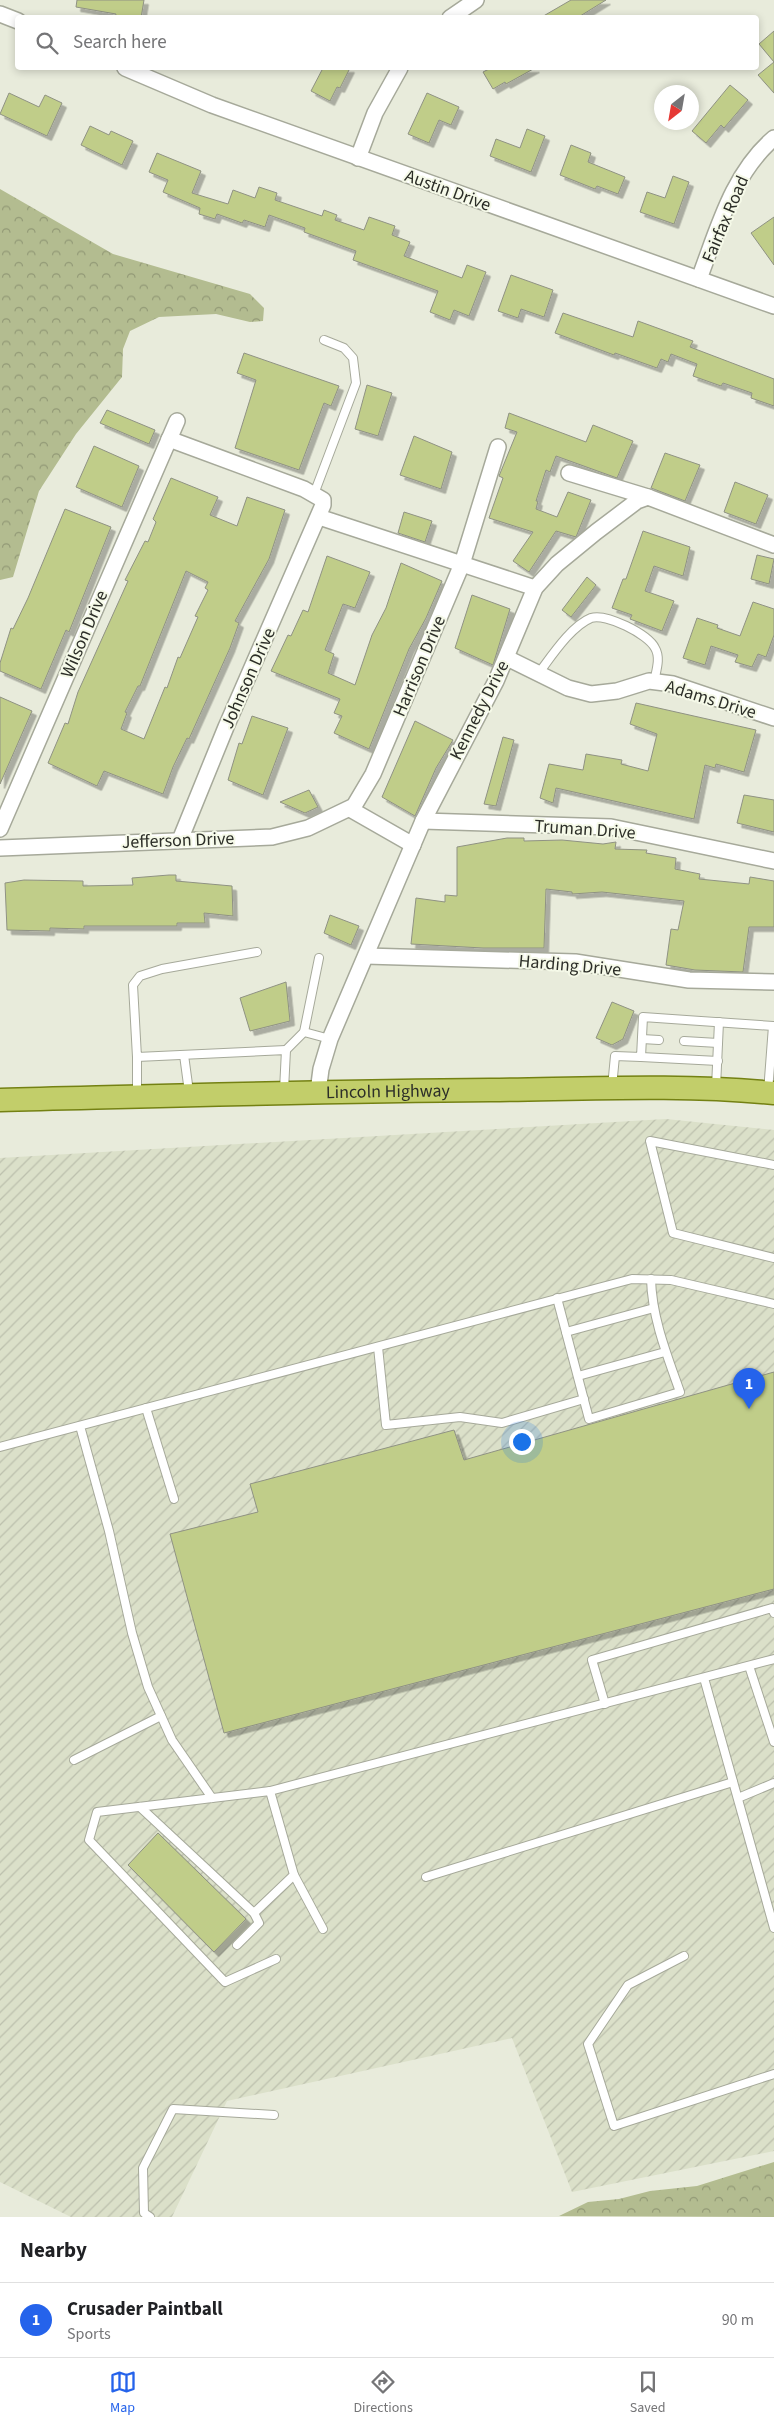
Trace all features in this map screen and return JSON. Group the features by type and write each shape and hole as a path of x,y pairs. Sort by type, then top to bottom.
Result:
{"main road":[{"name":"Lincoln Highway","path":"0,1100 284,1092 612,1088 716,1089 771,1093"}],"street":[{"path":"454,15 476,0"},
{"path":"0,14 15,20"},
{"name":"Austin Drive","path":"130,70 212,105 774,306"},
{"path":"358,158 375,113 399,70"},
{"name":"Fairfax Road","path":"699,279 737,183 750,163 774,138"},
{"name":"Wilson Drive","path":"0,829 177,421"},
{"path":"169,439 314,494 323,500 319,517 535,588"},
{"name":"Harrison Drive","path":"350,809 359,801 373,774 462,564 498,447"},
{"path":"569,473 648,497 774,545"},
{"name":"Kennedy Drive","path":"318,1092 321,1068 330,1039 423,821 507,658 535,588 557,564 596,532 638,501 648,497"},
{"name":"Johnson Drive","path":"180,840 226,727 319,517"},
{"name":"Adams Drive","path":"507,658 568,688 591,694 608,692 638,683 673,684 774,718"},
{"path":"350,809 413,845"},
{"name":"Jefferson Drive","path":"0,848 272,837 308,828 350,809"},
{"name":"Truman Drive","path":"423,821 611,827 774,861"},
{"name":"Harding Drive","path":"366,956 575,962 689,980 774,982"}],"lane":[{"path":"314,494 356,383 353,358 344,348 324,340"},
{"path":"538,674 555,651 582,624 589,619 604,616 649,640 656,649 658,662 654,682"},
{"path":"137,1096 134,985 140,976 162,968 257,952"},
{"path":"137,1057 286,1050 304,1032 318,958"},
{"path":"641,1056 643,1017 773,1026 771,1093"},
{"path":"716,1089 719,1022"},
{"path":"304,1032 330,1039"},
{"path":"642,1039 659,1040"},
{"path":"684,1041 718,1043"},
{"path":"284,1092 286,1050"},
{"path":"184,1055 189,1095"},
{"path":"612,1088 615,1056 718,1061"},
{"path":"774,1165 650,1141 672,1234 774,1258"},
{"path":"0,1448 632,1279 671,1280 774,1304"},
{"path":"557,1298 589,1419 680,1392 665,1352 654,1308 651,1279"},
{"path":"566,1332 654,1308"},
{"path":"378,1347 386,1425 460,1416 502,1424 584,1399"},
{"path":"578,1376 665,1352"},
{"path":"146,1408 174,1499"},
{"path":"80,1426 109,1531 132,1633 148,1687 172,1740 212,1798"},
{"path":"605,1704 592,1660 772,1608 774,1613"},
{"path":"276,1959 225,1982 88,1840 97,1812 270,1790 774,1659"},
{"path":"749,1666 774,1742"},
{"path":"704,1678 733,1782 770,1901 774,1928"},
{"path":"74,1760 161,1716"},
{"path":"426,1877 733,1782"},
{"path":"738,1798 774,1783"},
{"path":"270,1790 294,1876 323,1928"},
{"path":"140,1807 254,1913 259,1923 237,1946"},
{"path":"254,1913 294,1876"},
{"path":"684,1956 628,1985 588,2044 614,2126 774,2074"},
{"path":"150,2217 144,2213 143,2168 173,2109 274,2115"}],"shaded area":[{"path":"666,1119 774,1130 774,2151 572,2192 512,2038 227,2101 172,2217 71,2217 0,2182 0,1158"}],"green space":[{"path":"0,189 113,254 250,294 264,308 263,321 250,322 216,314 159,317 130,331 123,349 122,377 76,434 39,491 13,577 0,580"},
{"path":"774,2162 774,2217 559,2216 588,2202 619,2199 650,2191 697,2186"}],"building":[{"path":"77,0 144,0 142,15 116,15 76,7"},
{"path":"571,0 606,0 582,15 545,15"},
{"path":"774,31 774,62 759,44"},
{"path":"774,62 774,93 758,75"},
{"path":"322,70 349,70 340,88 337,87 330,101 311,91"},
{"path":"487,70 531,70 493,89 483,72"},
{"path":"730,85 748,100 724,128 721,125 706,143 692,131 699,130 699,123"},
{"path":"9,93 39,107 45,95 62,103 47,136 0,114"},
{"path":"427,93 459,107 451,125 439,120 429,143 408,134"},
{"path":"90,126 109,135 111,131 133,141 122,165 81,145"},
{"path":"527,129 545,136 531,172 490,156 496,139 520,148"},
{"path":"571,145 591,153 588,162 625,177 618,194 597,186 595,189 560,175"},
{"path":"157,153 201,171 192,193 228,204 233,190 255,198 259,187 277,193 275,200 322,216 324,210 337,215 335,220 364,230 369,217 395,226 392,235 410,242 404,256 462,278 467,265 486,272 469,316 454,310 450,320 430,312 438,291 353,260 356,251 304,232 305,228 269,215 265,227 244,220 242,223 217,214 215,219 199,214 200,208 163,192 168,180 149,172"},
{"path":"673,176 689,182 674,224 640,212 647,192 665,198"},
{"path":"774,217 774,265 751,233"},
{"path":"511,275 553,290 544,317 521,309 518,318 498,311"},
{"path":"563,313 633,337 638,321 693,341 690,347 774,379 774,406 751,398 752,393 723,383 721,386 693,376 697,364 671,354 668,362 661,359 657,368 615,353 614,355 555,333"},
{"path":"244,353 339,386 331,406 324,403 299,470 235,448 256,380 237,373"},
{"path":"367,385 392,393 378,436 355,429"},
{"path":"107,410 155,430 149,444 100,423"},
{"path":"509,413 586,442 593,425 633,441 617,478 556,456 550,472 546,470 536,501 538,501 536,509 557,517 568,492 591,500 576,537 556,531 529,572 513,561 533,532 489,518 503,478 499,476 517,432 505,428"},
{"path":"414,436 452,452 441,489 400,475"},
{"path":"94,446 139,466 122,507 76,487"},
{"path":"665,453 700,465 685,501 651,488"},
{"path":"171,478 218,497 210,515 237,526 247,497 285,510 269,559 235,621 239,623 230,648 189,739 187,738 173,767 163,794 104,771 97,786 48,763 65,723 68,724 78,692 128,581 125,580 145,541 148,542 156,522 153,519","holes":["186,571 208,582 205,588 208,590 195,616 198,617 180,658 178,657 167,688 165,687 144,739 121,729 127,713 125,712 138,686 140,686"]},
{"path":"735,482 768,495 756,524 724,512"},
{"path":"65,509 111,527 69,632 66,630 41,689 0,671 0,663 11,628 13,629 28,598"},
{"path":"404,512 432,521 425,542 398,533"},
{"path":"643,531 690,547 683,576 654,566 645,591 674,601 662,631 630,619 632,615 612,608 623,579 626,579"},
{"path":"757,555 774,559 769,584 751,579"},
{"path":"327,556 370,572 355,608 343,604 325,650 334,654 328,673 355,685 372,635 386,608 401,563 442,581 426,618 409,649 369,749 334,733 342,716 334,713 340,699 271,671 288,635 291,636 303,610 308,612"},
{"path":"587,577 596,585 571,617 562,610"},
{"path":"472,595 510,609 493,665 455,648"},
{"path":"753,602 774,609 774,635 766,657 758,654 752,667 735,662 738,655 711,646 705,665 683,658 697,618 718,625 717,628 740,636"},
{"path":"0,697 32,711 0,784"},
{"path":"636,703 756,730 744,772 716,764 715,768 705,765 694,819 556,788 553,803 540,798 549,764 583,770 586,754 622,760 621,764 648,771 657,734 630,724"},
{"path":"252,716 288,728 263,795 228,780 239,743 242,744"},
{"path":"415,721 453,740 436,768 415,816 382,797"},
{"path":"503,737 514,740 496,806 484,804"},
{"path":"309,790 318,807 305,813 280,802"},
{"path":"744,795 774,800 774,832 737,823"},
{"path":"507,838 524,838 524,841 562,840 603,844 616,842 615,849 647,850 646,853 676,858 675,869 700,874 699,879 749,884 750,877 774,881 774,927 749,927 743,972 695,970 666,965 671,929 678,930 684,901 602,892 572,894 572,892 546,889 544,948 483,948 411,944 416,898 445,902 445,895 457,896 457,847"},
{"path":"176,875 176,881 232,886 233,916 204,913 205,923 177,923 177,926 84,926 84,929 50,928 50,931 7,930 5,883 24,880 83,881 83,886 133,885 132,878"},
{"path":"330,915 359,926 351,945 324,933"},
{"path":"286,982 290,1021 250,1031 240,998"},
{"path":"612,1002 634,1011 623,1039 612,1045 596,1038"},
{"path":"774,1372 774,1589 224,1733 170,1534 258,1512 250,1484 454,1430 464,1460"},
{"path":"158,1833 246,1919 214,1952 128,1865"}],"place":[{"name":"Crusader Paintball","path":"749,1409"}]}
